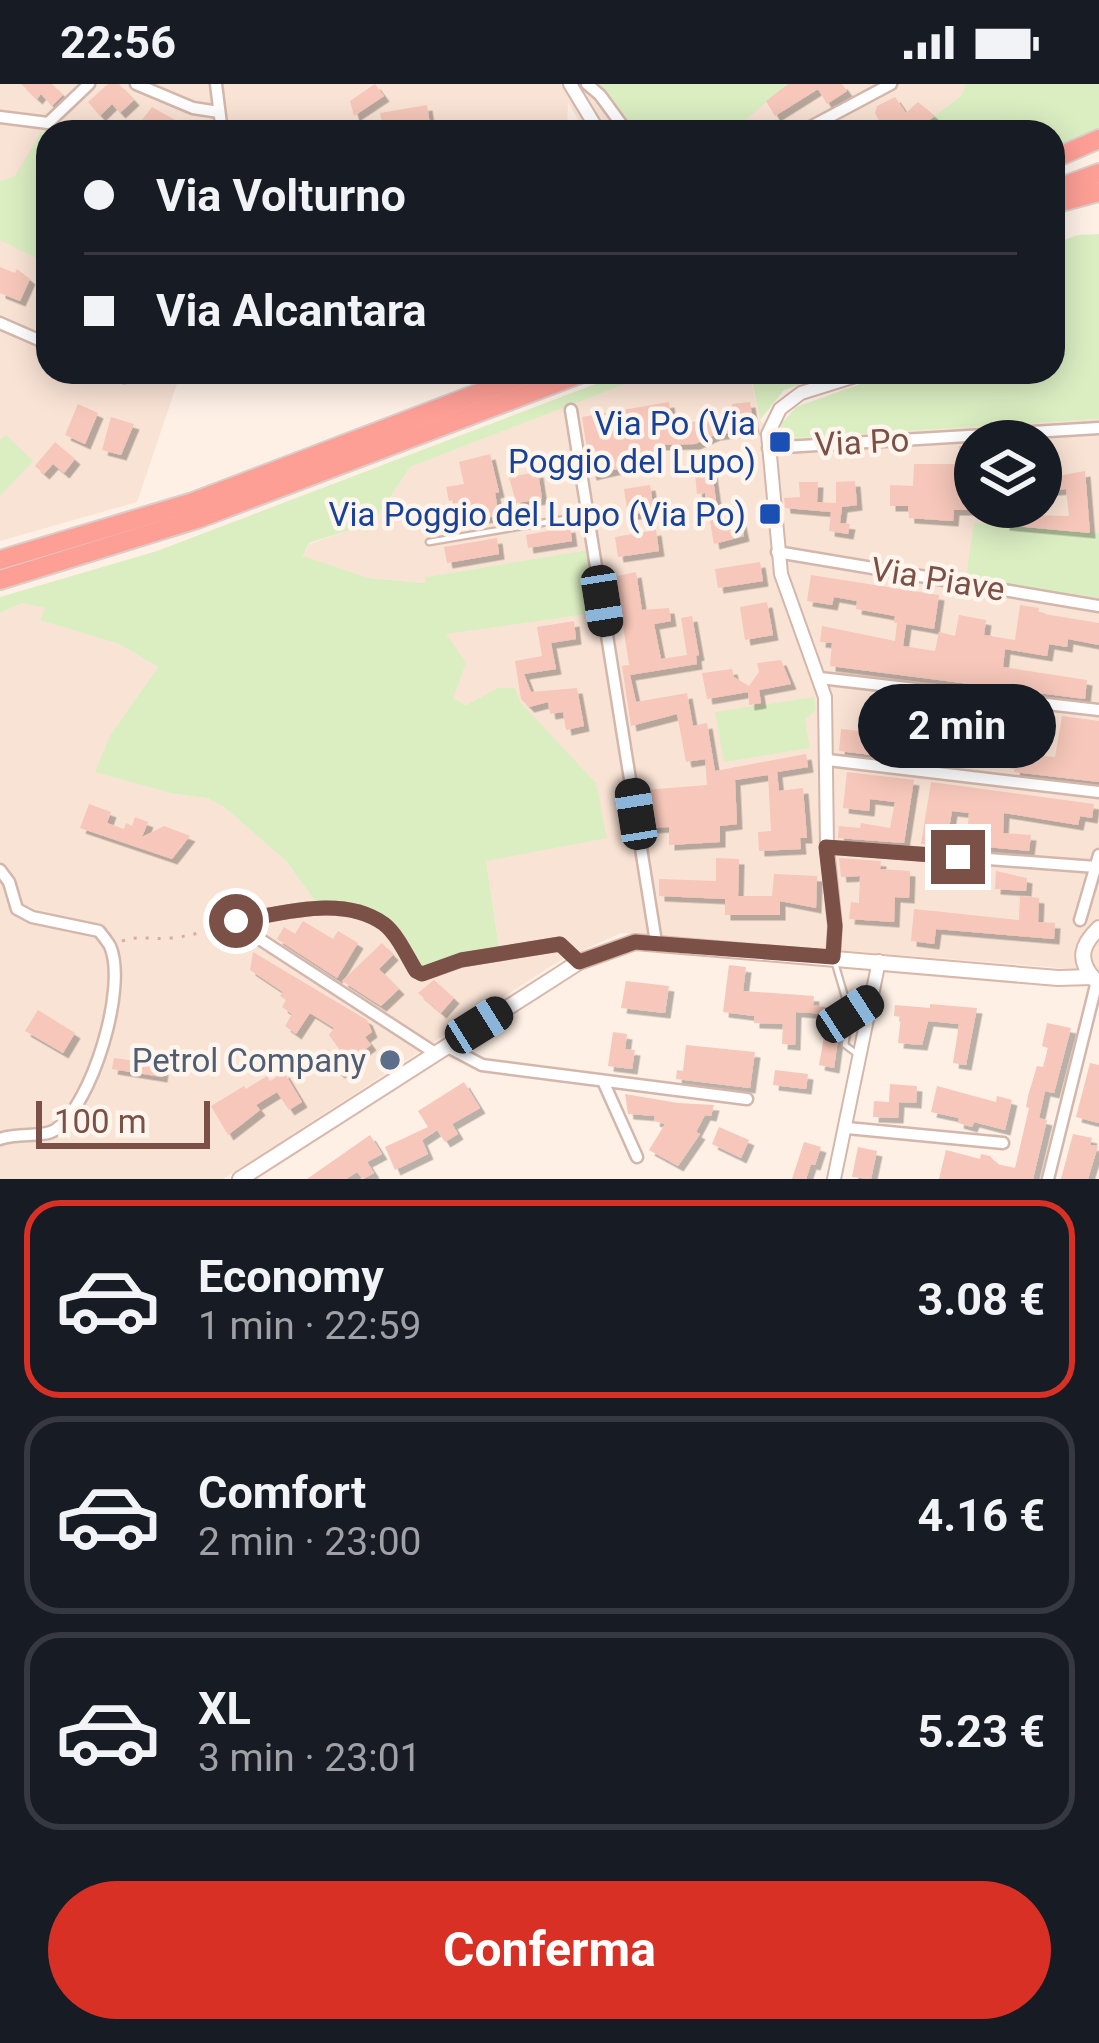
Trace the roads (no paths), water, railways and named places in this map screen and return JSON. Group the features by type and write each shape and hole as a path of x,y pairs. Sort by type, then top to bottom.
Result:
{"highway":[{"path":"1065,155 1099,139"},
{"path":"1065,165 1099,152"},
{"path":"1065,185 1099,172"},
{"path":"1065,202 1099,192"},
{"path":"0,560 193,502 503,384"},
{"path":"0,580 197,519 553,384"}],"main road":[{"path":"1058,978 1073,968 1084,944 1099,928"},
{"path":"240,1179 579,962 607,949 656,942 1096,980"},
{"path":"1082,956 1096,980"}],"street":[{"path":"51,120 89,84"},
{"path":"136,84 219,112"},
{"path":"216,84 220,120"},
{"path":"570,84 592,120"},
{"path":"823,120 890,84"},
{"path":"582,104 591,87 617,120"},
{"path":"0,117 36,122"},
{"path":"0,323 36,339"},
{"path":"827,384 790,400 772,421 768,448 777,508 777,552 792,613 820,678 828,760 826,847 835,926 833,957"},
{"path":"571,410 656,942"},
{"name":"Via Po","path":"768,448 1099,428"},
{"name":"Via Piave","path":"777,552 1099,606"},
{"path":"820,678 1099,710"},
{"path":"828,760 1099,792"},
{"path":"826,847 1097,861 1079,920"},
{"path":"0,870 17,909 32,917 99,931 111,949 107,1037 86,1092 49,1134 19,1132 0,1139"},
{"path":"236,921 316,908 346,910 388,926 422,974 461,960 560,944 579,962"},
{"path":"261,940 440,1050 482,1065 747,1099"},
{"path":"835,1179 879,962"},
{"path":"1048,1179 1096,980"},
{"path":"603,1081 637,1157"},
{"path":"847,1128 1004,1143"}],"lane":[{"path":"429,542 588,515"},
{"path":"833,957 850,1014 845,1045 861,1057"},
{"path":"850,1014 872,1000"}],"place":[{"name":"Via Po (Via Poggio del Lupo)","path":"780,442"},
{"name":"Via Poggio del Lupo (Via Po)","path":"770,514"},
{"name":"Petrol Company","path":"390,1060"}]}
